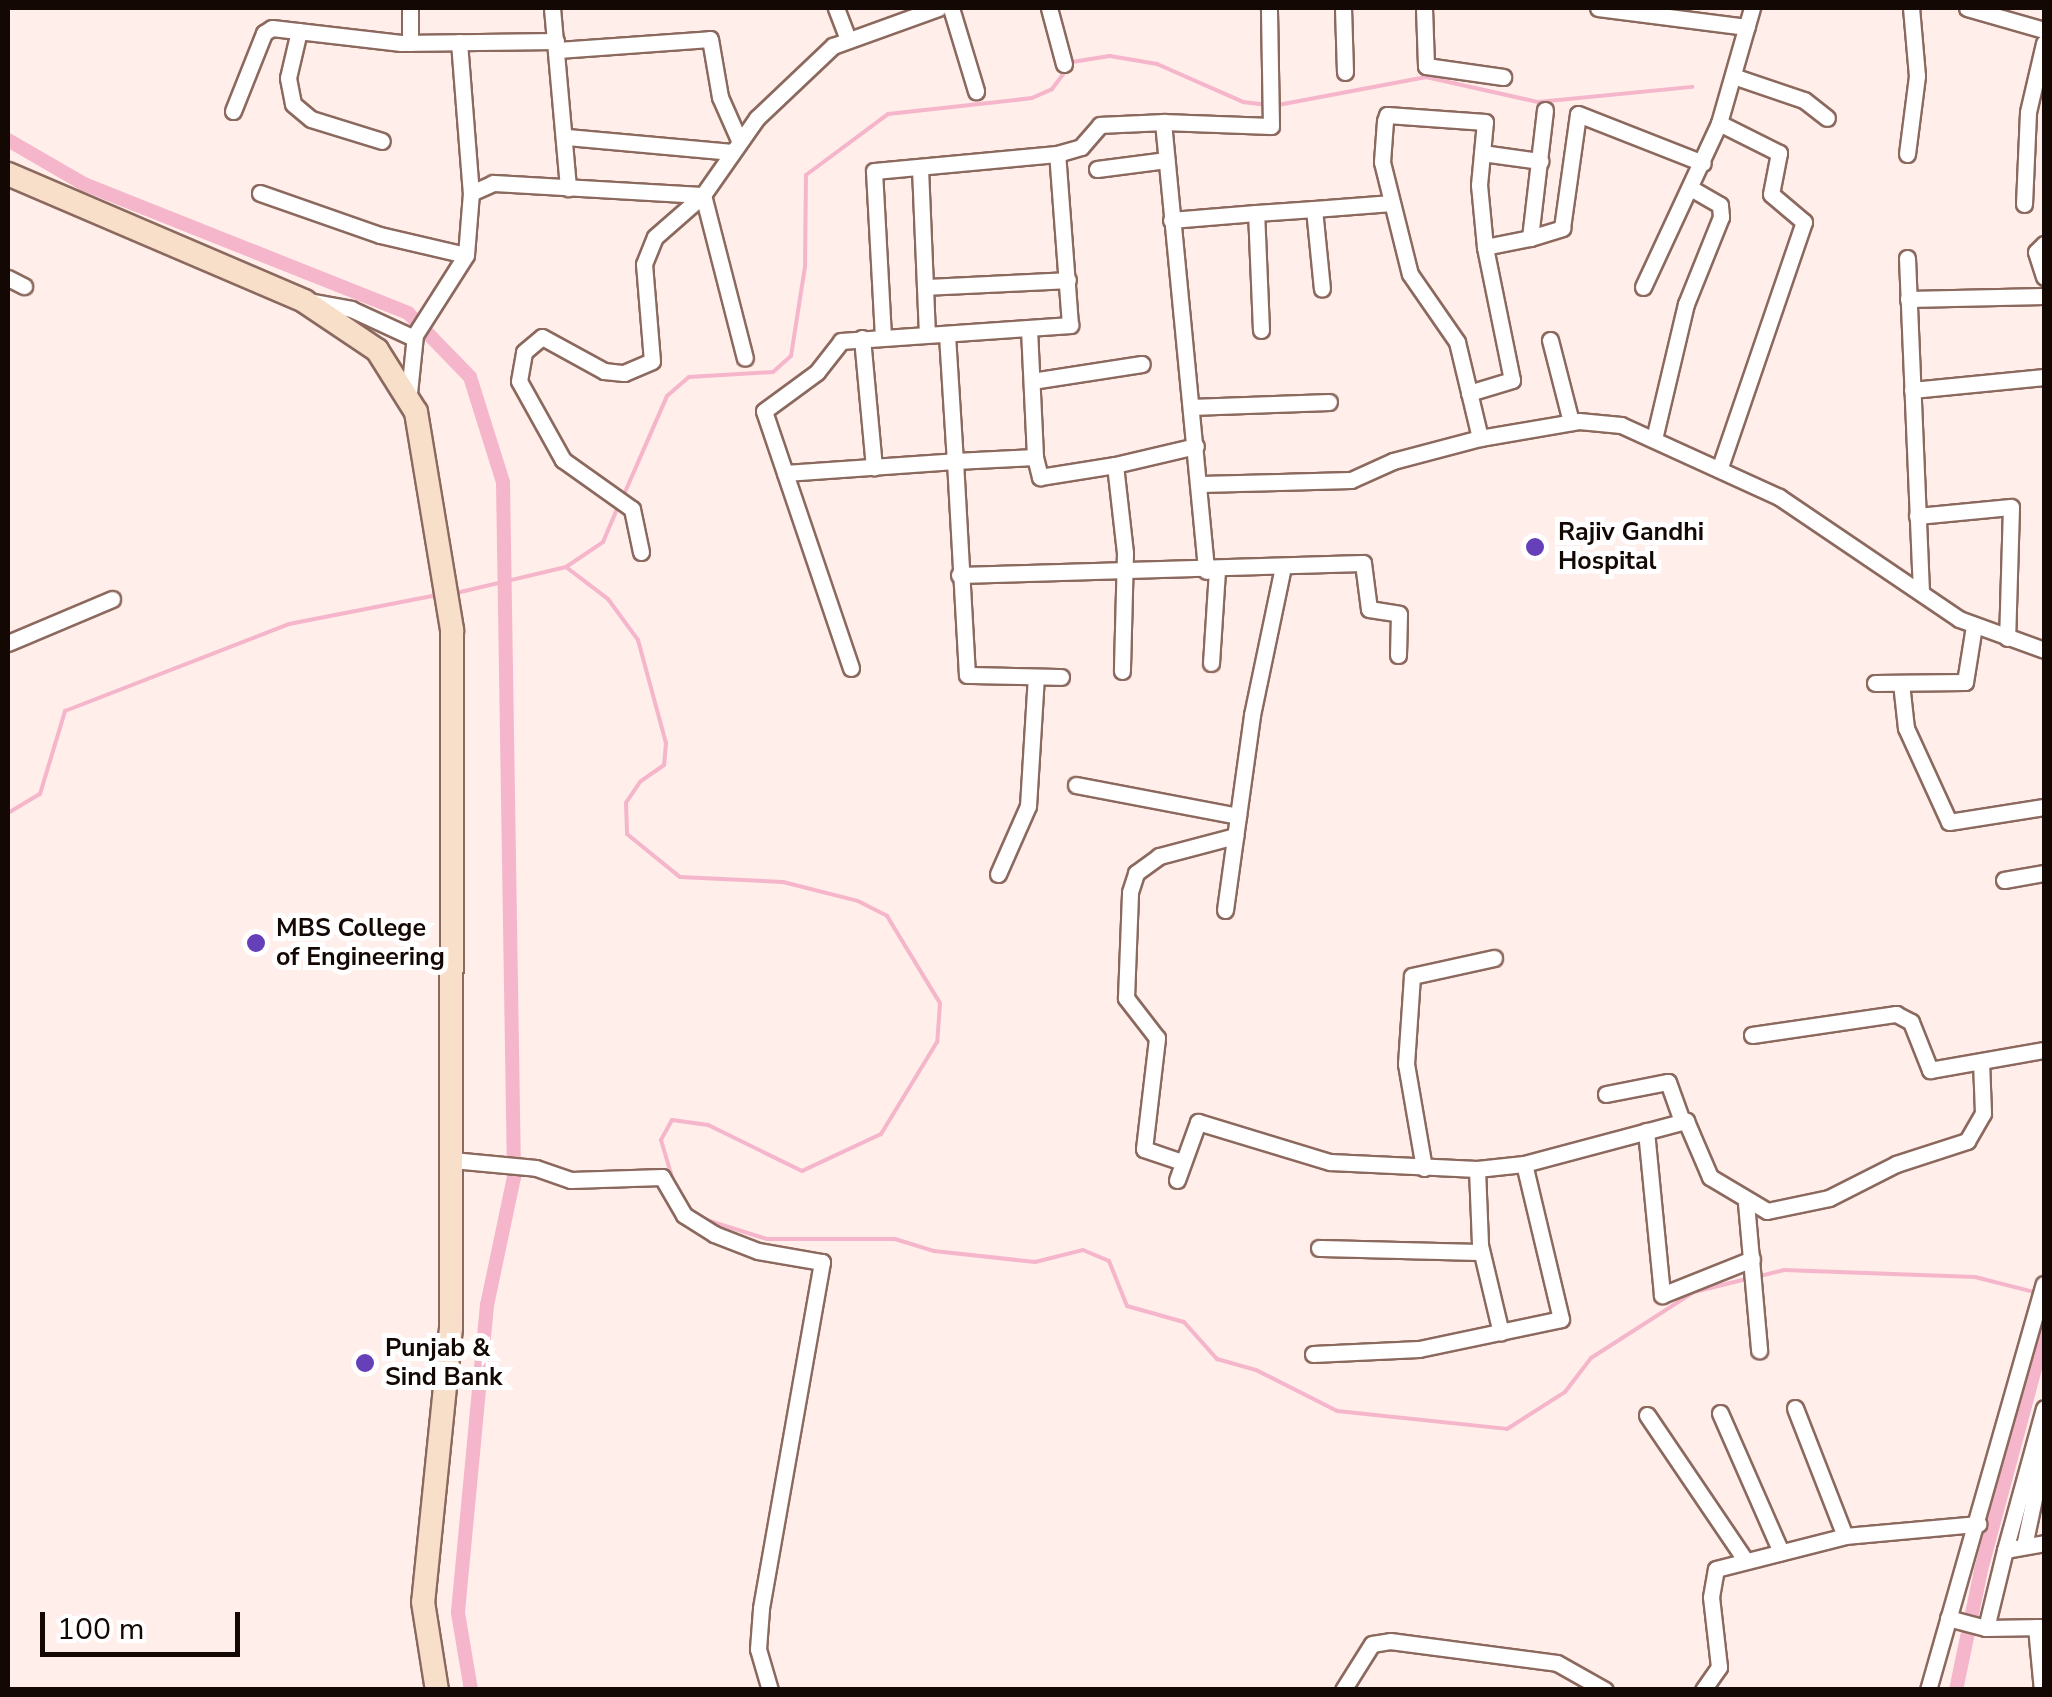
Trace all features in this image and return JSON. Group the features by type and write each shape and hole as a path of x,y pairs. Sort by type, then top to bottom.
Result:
{"street":[{"path":"410,8 410,43"},
{"path":"552,8 567,138 568,188"},
{"path":"836,8 847,37"},
{"path":"641,552 632,509 563,460 523,389 520,363 542,336 604,371 624,373 652,361 647,252 703,194 736,146 847,37 936,8"},
{"path":"951,8 976,91"},
{"path":"1049,8 1064,64"},
{"path":"883,337 872,174 1056,154 1081,147 1100,126 1163,122 1271,126 1274,105 1269,8"},
{"path":"1342,8 1345,72"},
{"path":"1424,8 1426,66 1504,77"},
{"path":"1598,8 1746,27"},
{"path":"1643,287 1719,123 1752,8"},
{"path":"1894,8 1902,8"},
{"path":"1907,154 1917,76 1911,8"},
{"path":"1967,8 2044,30"},
{"path":"300,31 288,78 293,104 311,119 382,141"},
{"path":"233,111 264,33 300,31 410,43 557,46 710,39 720,97 736,146"},
{"path":"437,1690 423,1602 450,1328 452,630 444,565 409,393 415,335 466,255 472,192 459,42"},
{"path":"2024,204 2028,112 2044,43"},
{"path":"1730,84 1804,100 1826,118"},
{"path":"1530,238 1545,110"},
{"path":"1485,247 1562,228 1578,114 1702,164"},
{"path":"1469,393 1512,380 1485,247 1482,119 1387,115 1382,162 1410,274 1457,342 1469,393 1480,438"},
{"path":"1163,122 1211,571 1211,663"},
{"path":"1719,123 1778,153 1771,194 1804,222 1720,467"},
{"path":"567,138 736,146"},
{"path":"1482,152 1540,161"},
{"path":"851,668 764,411 817,372 841,341 1070,324 1056,154"},
{"path":"1097,169 1166,160"},
{"path":"920,168 927,334"},
{"path":"8,174 304,301 378,350 409,393"},
{"path":"472,192 504,182 703,194"},
{"path":"1654,439 1686,304 1721,217 1720,205 1691,188"},
{"path":"260,193 362,230 466,255"},
{"path":"703,194 746,358"},
{"path":"1171,220 1392,203"},
{"path":"1314,209 1322,288"},
{"path":"1256,214 1261,330"},
{"path":"2044,244 2036,252 2044,277"},
{"path":"1907,258 1920,593"},
{"path":"8,278 24,286"},
{"path":"925,287 1068,280"},
{"path":"1908,298 2044,296"},
{"path":"304,301 351,310 415,335"},
{"path":"1029,329 1035,457 1040,477 1196,446"},
{"path":"948,335 967,674 1061,676"},
{"path":"862,338 874,467"},
{"path":"1550,340 1571,422"},
{"path":"1032,381 1142,364"},
{"path":"1912,390 2044,377"},
{"path":"1191,407 1329,402"},
{"path":"1200,484 1350,480 1393,461 1480,438 1571,422 1609,422 1720,467 1779,497 1974,626 2044,650"},
{"path":"785,473 1035,457"},
{"path":"1115,465 1126,570 1122,671"},
{"path":"1917,516 2011,508 2007,638"},
{"path":"959,574 1366,565 1368,610 1399,614 1398,654"},
{"path":"1225,910 1283,567"},
{"path":"8,643 112,598"},
{"path":"1875,684 1965,682 1974,626"},
{"path":"998,874 1028,806 1036,678"},
{"path":"1901,683 1910,740 1948,822 2044,806"},
{"path":"1076,785 1238,816"},
{"path":"1182,1162 1144,1149 1157,1038 1126,998 1130,892 1136,873 1159,856 1235,836"},
{"path":"2004,880 2044,873"},
{"path":"1424,1168 1406,1064 1412,976 1494,958"},
{"path":"1752,1034 1904,1014 1930,1070 2044,1050"},
{"path":"1177,1180 1198,1122 1330,1162 1477,1169 1524,1164 1682,1121 1690,1124 1710,1177 1746,1203 1767,1211 1829,1198 1896,1164 1967,1141 1983,1113 1981,1062"},
{"path":"1606,1094 1668,1082 1682,1121"},
{"path":"1646,1131 1662,1296 1753,1270"},
{"path":"452,1160 536,1168 571,1180 662,1177 684,1215 714,1234 758,1252 822,1262 760,1609 758,1650 770,1690"},
{"path":"1313,1354 1395,1352 1558,1321 1562,1314 1524,1164"},
{"path":"1477,1169 1482,1252 1501,1333"},
{"path":"1746,1203 1759,1350"},
{"path":"1320,1248 1482,1252"},
{"path":"1928,1690 1953,1620 2043,1291"},
{"path":"1795,1408 1844,1536"},
{"path":"1982,1627 2044,1408"},
{"path":"1720,1412 1782,1552"},
{"path":"1647,1415 1744,1560"},
{"path":"2024,1546 2044,1451"},
{"path":"1703,1690 1719,1667 1713,1574 1744,1560 1844,1536 1978,1524"},
{"path":"2005,1550 2044,1543"},
{"path":"1953,1620 1982,1627 2040,1627 2042,1690"},
{"path":"1342,1690 1372,1644 1390,1640 1557,1663 1603,1689"}],"waterway":[{"path":"622,499 667,396 689,377 773,372 791,356 805,267 806,175 888,114 1032,98 1052,89 1072,62 1110,56 1157,64 1243,102 1268,105"},
{"path":"1278,105 1426,77 1538,102 1692,87"},
{"path":"8,140 84,184 408,313 470,377 503,482 514,1177 487,1305 458,1613 471,1690"},
{"path":"456,593 566,567 603,542 618,507"},
{"path":"566,567 608,599 638,640 666,743 664,765 640,782 626,803 627,834 680,877 783,882 858,901 887,916 940,1003 937,1042 881,1134 802,1171 708,1125 672,1120 661,1140 674,1184"},
{"path":"8,813 40,794 65,711 289,624 437,595"},
{"path":"700,1218 767,1239 895,1239 934,1251 1035,1262 1083,1250 1109,1261 1127,1306 1184,1322 1217,1359 1256,1370 1337,1411 1507,1429 1565,1392 1591,1358 1694,1292 1746,1279"},
{"path":"1756,1277 1784,1270 1975,1277 2038,1293"},
{"path":"1956,1690 1981,1570 2044,1335"}],"place":[{"name":"Rajiv Gandhi Hospital","path":"1535,547"},
{"name":"MBS College of Engineering","path":"256,943"},
{"name":"Punjab & Sind Bank","path":"365,1363"}]}
